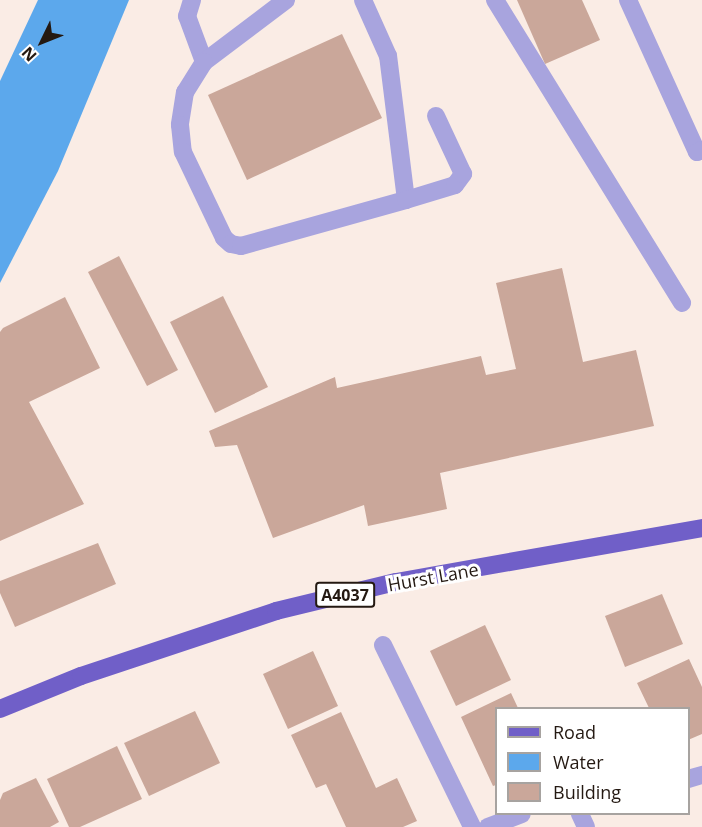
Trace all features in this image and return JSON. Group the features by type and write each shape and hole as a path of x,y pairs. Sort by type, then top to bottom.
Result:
{"main road":[{"name":"Hurst Lane","path":"0,708 81,676 276,611 396,582 702,528"}],"street":[{"path":"192,0 187,16 204,62"},
{"path":"286,0 204,62 185,92 180,125 183,152 224,238 231,244 241,246 455,185 463,174 436,116"},
{"path":"363,0 388,56 406,200"},
{"path":"495,0 682,303"},
{"path":"628,0 697,152 702,150"},
{"path":"383,645 472,827"},
{"path":"488,827 517,815"}],"water":[{"path":"38,0 129,0 58,171 0,283 0,81"}],"building":[{"path":"517,0 582,0 600,40 545,64"},
{"path":"342,34 382,118 247,180 208,95"},
{"path":"119,256 178,370 147,386 88,272"},
{"path":"562,268 583,362 636,350 654,426 440,473 447,509 368,526 364,505 273,538 237,445 215,447 209,431 335,377 337,388 481,356 486,375 516,369 496,283"},
{"path":"223,296 268,387 215,413 170,322"},
{"path":"65,297 100,368 29,402 84,504 0,541 0,332 3,328"},
{"path":"98,543 116,584 15,627 0,593 0,581"},
{"path":"662,594 683,644 625,667 605,616"},
{"path":"485,625 511,680 456,706 430,651"},
{"path":"313,651 338,706 288,729 263,674"},
{"path":"689,659 702,687 702,734 690,739 690,707 649,707 637,683"},
{"path":"511,693 518,707 495,707 495,785 493,786 461,717"},
{"path":"195,711 220,763 149,796 124,743"},
{"path":"341,712 376,788 397,778 417,821 403,827 346,827 326,784 316,788 291,735"},
{"path":"117,746 142,799 80,827 69,827 47,779"},
{"path":"36,778 59,822 50,827 0,827 0,800 3,793"}]}
